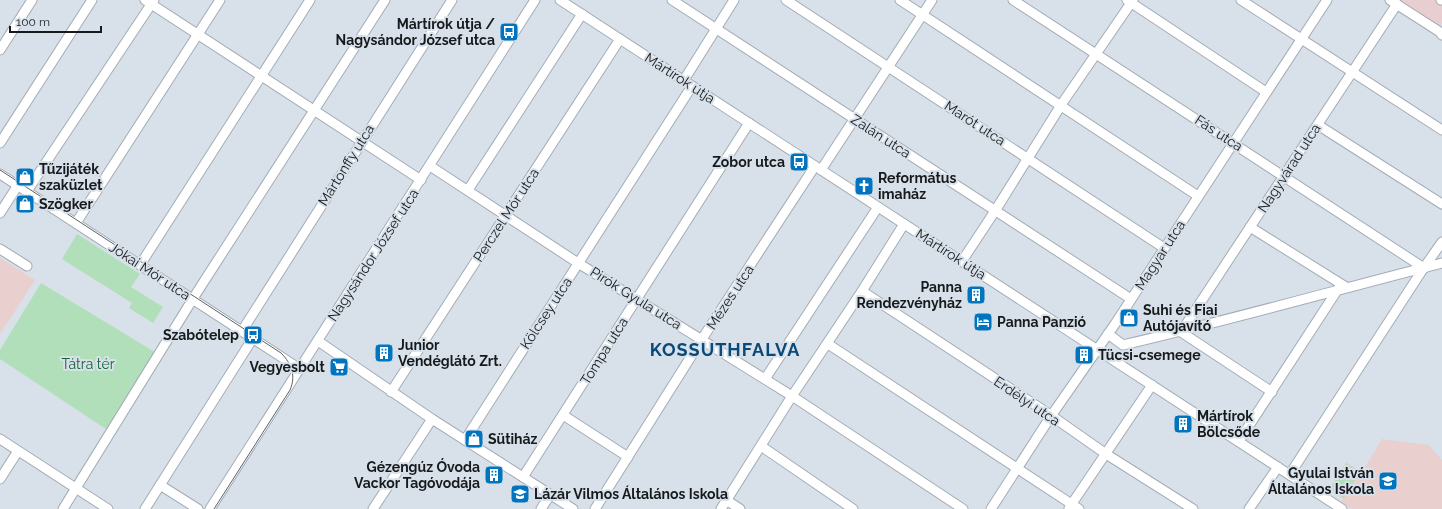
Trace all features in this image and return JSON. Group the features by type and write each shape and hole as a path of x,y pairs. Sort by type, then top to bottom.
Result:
{"street":[{"path":"0,50 32,0"},
{"path":"0,144 92,0"},
{"path":"76,223 220,0"},
{"path":"140,265 310,0"},
{"path":"63,509 193,299 385,0"},
{"name":"Mártonffy utca","path":"242,331 452,0"},
{"name":"Nagysándor József utca","path":"210,509 535,0"},
{"name":"Mártírok útja","path":"560,0 1342,509"},
{"name":"Zalán utca","path":"672,0 1131,299"},
{"path":"684,80 734,0"},
{"name":"Marót utca","path":"786,0 889,66 1164,248"},
{"path":"900,0 1198,196"},
{"path":"818,168 855,119 932,0"},
{"name":"Fás utca","path":"1013,0 1424,268"},
{"path":"1241,0 1442,130"},
{"name":"Magyar utca","path":"991,509 1051,416 1108,334 1327,0"},
{"path":"27,191 150,1 198,35 421,180"},
{"path":"962,261 1061,105 1130,1 1266,92"},
{"path":"1394,2 1441,32"},
{"name":"Nagyvárad utca","path":"1181,332 1352,73 1394,2"},
{"path":"468,190 582,14"},
{"name":"Perczel Mór utca","path":"391,392 620,39"},
{"name":"Kölcsey utca","path":"465,440 692,86"},
{"name":"Tompa utca","path":"523,477 749,123"},
{"path":"1318,124 1442,204"},
{"name":"Pirók Gyula utca","path":"430,166 578,263 792,396 963,509"},
{"name":"Mézes utca","path":"595,509 702,339 818,168"},
{"name":"Jókai Mór utca","path":"0,174 300,369"},
{"path":"0,213 18,185"},
{"path":"765,379 878,207"},
{"path":"721,509 792,396 862,292 904,224"},
{"path":"1250,227 1342,288"},
{"path":"1290,474 1442,242"},
{"path":"0,249 27,266"},
{"path":"1108,334 1123,345 1181,332 1342,288 1442,263"},
{"path":"1239,441 1342,288"},
{"name":"Erdélyi utca","path":"862,292 1051,416 1106,454 1193,509"},
{"path":"1196,308 1195,314 1197,322 1203,325"},
{"path":"1181,332 1272,392"},
{"path":"145,509 253,338"},
{"path":"318,341 391,392 572,509"},
{"path":"828,344 1073,507 1106,454 1152,386"},
{"path":"563,415 628,457"},
{"path":"373,509 432,419"},
{"path":"0,439 108,509"},
{"path":"761,446 853,509"},
{"path":"0,479 18,451"},
{"path":"1249,509 1278,467"},
{"path":"160,485 198,509"},
{"path":"541,509 550,495"},
{"path":"726,500 740,509"}],"shaded area":[{"path":"1395,0 1437,0 1442,3 1442,23 1439,28"},
{"path":"0,258 35,280 0,334"},
{"name":"Gyulai István Általános Iskola","path":"1382,439 1429,445 1442,460 1442,509 1352,509 1341,502 1343,499 1329,489 1346,462 1362,472"}],"green space":[{"path":"77,234 140,274 131,287 163,307 153,323 129,308 132,303 62,259"},
{"name":"Tátra tér","path":"41,283 158,354 106,429 0,359 0,350"},
{"path":"1346,463 1360,472 1344,498 1330,489"}],"tram line":[{"path":"0,170 281,353 288,361 293,375 290,390 214,509"}],"place":[{"name":"Mártírok útja / Nagysándor József utca","path":"509,32"},
{"name":"Zobor utca","path":"799,162"},
{"name":"Tűzijáték szaküzlet","path":"25,177"},
{"name":"Református imaház","path":"864,186"},
{"name":"Szögker","path":"25,204"},
{"name":"Panna Rendezvényház","path":"976,295"},
{"name":"Suhi és Fiai Autójavító","path":"1129,318"},
{"name":"Panna Panzió","path":"983,322"},
{"name":"Szabótelep","path":"253,335"},
{"name":"Junior Vendéglátó Zrt.","path":"384,353"},
{"name":"Tücsi-csemege","path":"1084,355"},
{"name":"Vegyesbolt","path":"339,367"},
{"name":"Mártírok Bölcsőde","path":"1183,424"},
{"name":"Sütiház","path":"474,439"},
{"name":"Gézengúz Óvoda Vackor Tagóvodája","path":"494,475"},
{"name":"Gyulai István Általános Iskola","path":"1388,481"},
{"name":"Lázár Vilmos Általános Iskola","path":"520,494"}],"district":[{"name":"KOSSUTHFALVA","path":"725,349"}]}
